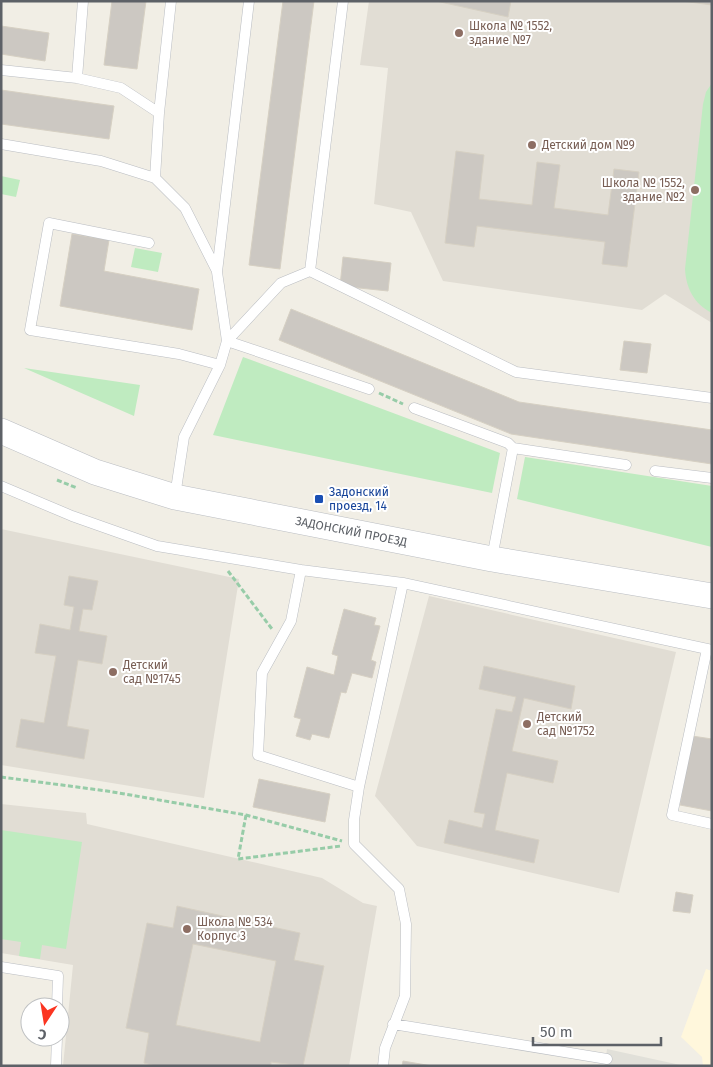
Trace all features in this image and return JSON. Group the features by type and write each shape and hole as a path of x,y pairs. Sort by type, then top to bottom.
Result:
{"street":[{"name":"ЗАДОНСКИЙ ПРОЕЗД","path":"1,431 95,472 175,497 492,559 712,596"}],"lane":[{"path":"77,78 83,1"},
{"path":"155,178 159,113 171,1"},
{"path":"175,497 184,436 220,365 227,341 217,272 249,1"},
{"path":"310,272 343,1"},
{"path":"1,70 77,78 121,88 159,113"},
{"path":"1,144 101,161 155,178 186,208 217,272"},
{"path":"149,243 49,223 30,330 179,354 220,365"},
{"path":"227,341 281,283 310,272 516,372 712,398"},
{"path":"227,341 370,389"},
{"path":"414,408 508,443 513,448 626,465"},
{"path":"492,559 513,448"},
{"path":"655,471 712,478"},
{"path":"1,486 72,516 157,546 301,570 404,583 709,649 672,815 712,824"},
{"path":"301,570 291,621 262,673 258,755 359,787"},
{"path":"383,1066 385,1048 405,996 406,924 399,889 354,844 354,820 359,787 404,583"},
{"path":"1,968 58,976 57,997"},
{"path":"393,1024 607,1059"},
{"path":"56,1047 56,1066"}],"path":[{"path":"370,389 414,408"},
{"path":"217,556 280,640"},
{"path":"1,777 107,791 246,815 354,844"},
{"path":"246,815 238,858 354,844"}],"shaded area":[{"name":"Детский дом №9","path":"369,1 712,1 712,323 665,294 642,310 443,281 411,212 374,204 388,68 360,65"},
{"name":"Детский сад №1745","path":"1,529 239,579 204,798 1,765"},
{"name":"Детский сад №1752","path":"429,596 676,652 619,893 417,846 375,796"},
{"name":"Школа № 534 Корпус 3","path":"1,804 86,813 87,824 322,878 363,903 377,906 349,1066 63,1066 65,1047 70,1047 70,997 73,965 1,953"},
{"path":"706,969 712,971 712,1066 703,1066 702,1057 681,1037"},
{"path":"607,1049 685,1066 605,1066"}],"green space":[{"path":"712,83 712,313 700,305 692,295 687,283 685,269 703,104 706,92"},
{"path":"1,176 20,180 16,197 1,194"},
{"path":"135,248 162,253 158,272 131,267"},
{"path":"243,357 500,453 492,493 213,435"},
{"path":"24,368 140,385 134,416"},
{"path":"525,457 712,486 712,547 517,499"},
{"path":"1,830 82,842 66,949 42,945 40,959 19,956 21,942 1,939"}],"building":[{"path":"112,1 146,1 137,69 104,65"},
{"path":"283,1 314,1 280,269 249,265"},
{"path":"436,1 511,1 508,17"},
{"path":"682,1 712,1 712,5"},
{"path":"1,26 49,33 45,61 1,54"},
{"path":"1,90 114,106 109,139 1,124"},
{"path":"456,151 484,155 479,199 532,205 537,162 560,165 554,208 608,215 614,169 639,172 627,267 602,264 605,242 477,226 474,247 445,243"},
{"path":"72,234 109,240 104,271 199,289 192,330 60,306"},
{"path":"343,257 391,263 388,291 340,286"},
{"path":"291,309 519,402 712,430 712,464 511,434 279,340"},
{"path":"624,341 651,344 647,373 620,370"},
{"path":"69,576 98,581 92,610 83,609 79,631 107,636 102,664 78,660 67,726 89,730 84,759 16,747 21,719 44,723 56,656 35,653 40,624 70,630 74,607 64,605"},
{"path":"344,609 376,618 374,625 380,626 371,660 376,662 372,678 352,673 346,693 341,692 329,738 312,734 310,740 296,736 301,719 294,717 307,667 334,675 338,656 332,654"},
{"path":"484,666 575,686 571,709 524,698 512,751 558,761 553,783 507,773 495,830 539,840 534,863 444,843 449,820 482,828 485,814 474,812 496,709 512,712 516,697 479,689"},
{"path":"692,736 712,739 712,811 680,805"},
{"path":"259,779 330,794 325,822 253,807"},
{"path":"676,892 693,895 690,913 673,911"},
{"path":"177,906 300,933 294,960 324,966 303,1066 271,1062 271,1066 156,1066 144,1063 149,1033 126,1028 147,923 173,928","holes":["193,944 276,961 260,1042 176,1025"]},
{"path":"403,1061 432,1066 402,1066"}],"place":[{"name":"Школа № 1552, здание №7","path":"459,33"},
{"name":"Детский дом №9","path":"532,145"},
{"name":"Школа № 1552, здание №2","path":"695,190"},
{"name":"Задонский проезд, 14","path":"319,499"},
{"name":"Детский сад №1745","path":"113,672"},
{"name":"Детский сад №1752","path":"527,724"},
{"name":"Школа № 534 Корпус 3","path":"187,929"}]}
